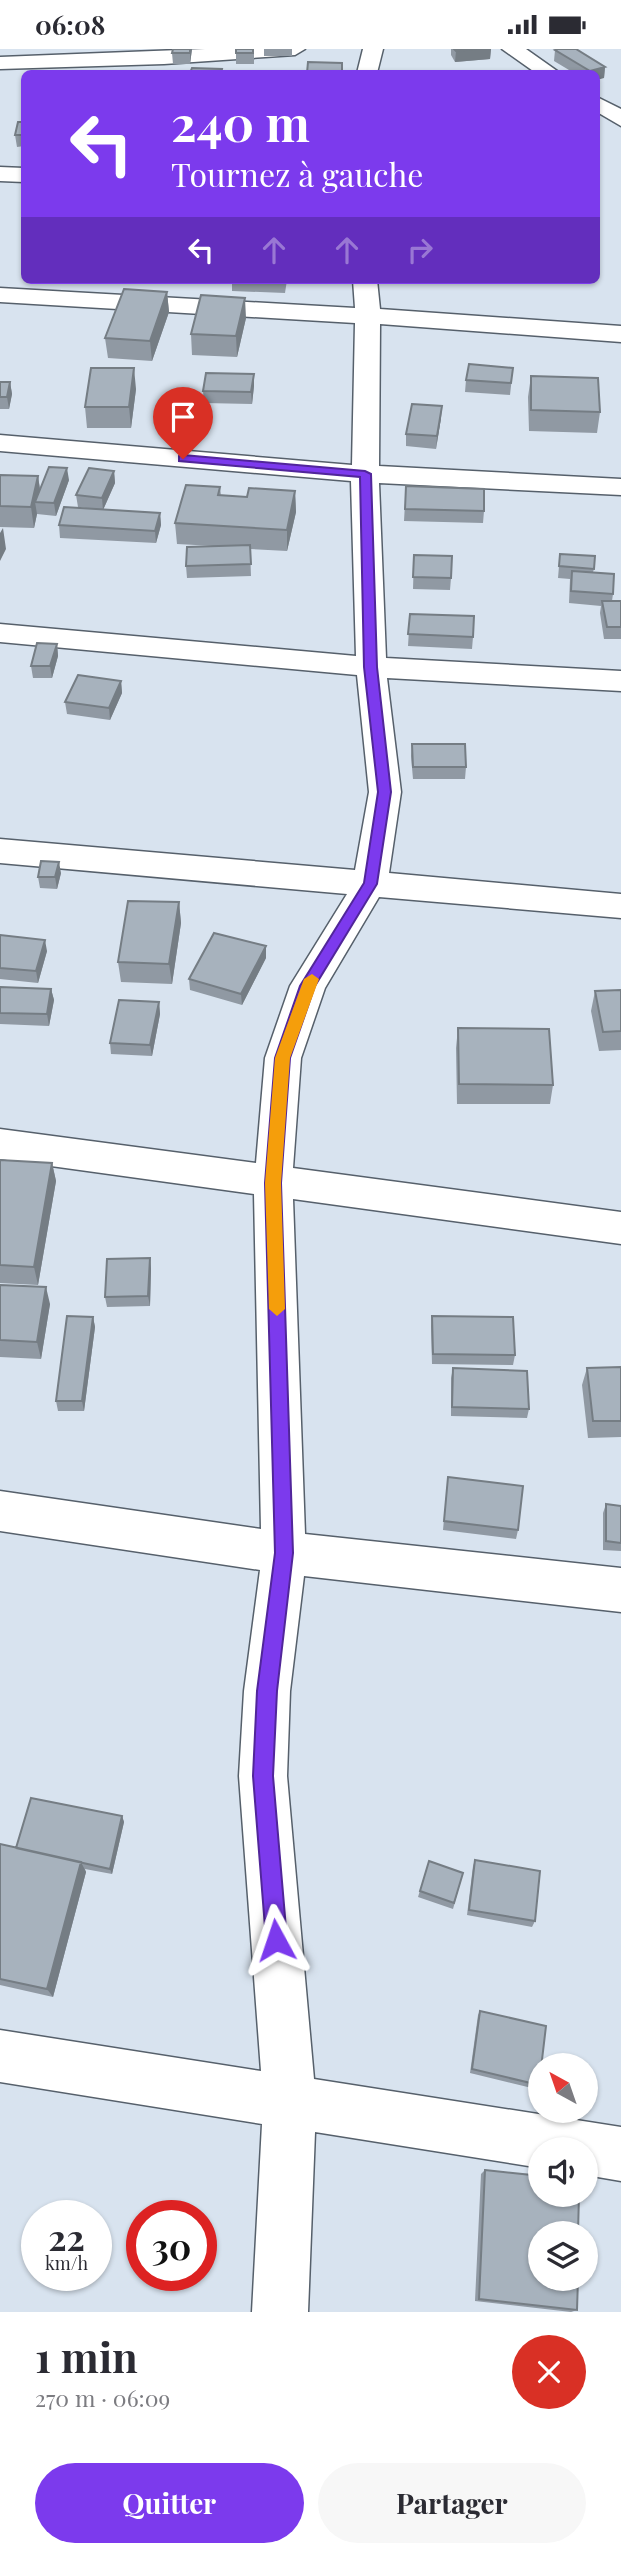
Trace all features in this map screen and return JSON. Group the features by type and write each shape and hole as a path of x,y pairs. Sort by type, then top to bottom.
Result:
{"street":[{"path":"0,63 118,54 295,49"},
{"path":"368,70 373,49"},
{"path":"512,49 545,70"},
{"path":"600,105 621,119"},
{"path":"0,174 21,175"},
{"path":"0,295 366,298 621,334"},
{"path":"280,2312 290,2103 263,1776 267,1691 284,1553 273,1183 283,1058 308,986 370,884 385,792 370,667 365,474 366,298"},
{"path":"0,443 365,474 621,487"},
{"path":"0,633 370,667 621,681"},
{"path":"0,851 621,906"},
{"path":"0,1144 621,1228"},
{"path":"0,1511 284,1553 621,1590"},
{"path":"0,2056 621,2154"}],"building":[{"path":"173,49 190,49 190,53 172,53"},
{"path":"236,49 253,49 253,53 236,53"},
{"path":"576,49 605,67 588,70 555,50"},
{"path":"308,62 342,63 342,70 307,70"},
{"path":"192,68 222,69 222,70 191,70"},
{"path":"18,122 21,122 21,135 15,135"},
{"path":"124,289 167,292 150,341 105,338"},
{"path":"201,295 245,298 236,336 191,334"},
{"path":"469,364 513,368 511,383 466,380"},
{"path":"91,368 134,368 129,407 85,407"},
{"path":"206,373 254,374 251,392 203,391"},
{"path":"531,376 598,378 600,412 531,410"},
{"path":"0,382 10,382 7,397 0,397"},
{"path":"412,404 442,406 437,436 406,434"},
{"path":"49,467 67,468 54,503 35,502"},
{"path":"89,468 114,471 102,498 76,495"},
{"path":"0,475 38,476 31,507 0,506"},
{"path":"186,485 220,487 218,495 247,497 249,488 295,491 287,530 175,523"},
{"path":"406,486 484,489 484,511 405,509"},
{"path":"64,507 160,513 155,531 59,525"},
{"path":"250,545 251,564 186,566 187,547"},
{"path":"560,554 595,556 594,569 559,566"},
{"path":"414,555 452,556 451,578 413,577"},
{"path":"572,571 614,574 613,594 571,591"},
{"path":"602,601 621,601 621,627 607,627"},
{"path":"410,614 474,616 473,637 408,634"},
{"path":"37,643 57,644 50,666 31,666"},
{"path":"78,675 121,681 109,708 65,702"},
{"path":"412,744 465,744 466,767 413,767"},
{"path":"41,861 59,862 55,877 38,877"},
{"path":"128,901 179,902 169,964 118,962"},
{"path":"214,933 266,946 241,994 189,979"},
{"path":"0,935 45,940 36,971 0,968"},
{"path":"0,987 51,989 47,1014 0,1013"},
{"path":"621,990 621,1031 603,1032 595,991"},
{"path":"119,1000 159,1002 150,1045 110,1043"},
{"path":"458,1028 549,1029 553,1085 459,1084"},
{"path":"0,1160 52,1163 34,1267 0,1265"},
{"path":"150,1258 148,1296 105,1297 107,1259"},
{"path":"0,1285 46,1287 37,1342 0,1340"},
{"path":"67,1316 93,1317 82,1401 56,1401"},
{"path":"432,1316 513,1317 515,1355 433,1354"},
{"path":"621,1367 621,1421 593,1421 587,1368"},
{"path":"453,1368 527,1371 529,1409 452,1407"},
{"path":"448,1477 523,1486 518,1530 444,1521"},
{"path":"606,1504 621,1506 621,1543 606,1541"},
{"path":"31,1798 122,1816 110,1869 16,1848"},
{"path":"0,1844 81,1862 47,1989 0,1979"},
{"path":"475,1860 540,1871 535,1921 469,1910"},
{"path":"429,1861 463,1873 454,1903 420,1891"},
{"path":"480,2011 546,2026 543,2053 528,2053 528,2082 472,2069"},
{"path":"485,2170 528,2175 528,2207 579,2207 578,2221 528,2221 528,2291 578,2291 577,2310 479,2299"}],"slow traffic":[{"path":"277,1309 273,1183 283,1058 312,979"}],"route":[{"path":"183,459 365,474 370,667 385,792 370,884 308,986 283,1058 273,1183 284,1553 267,1691 263,1776 276,1940"}]}
